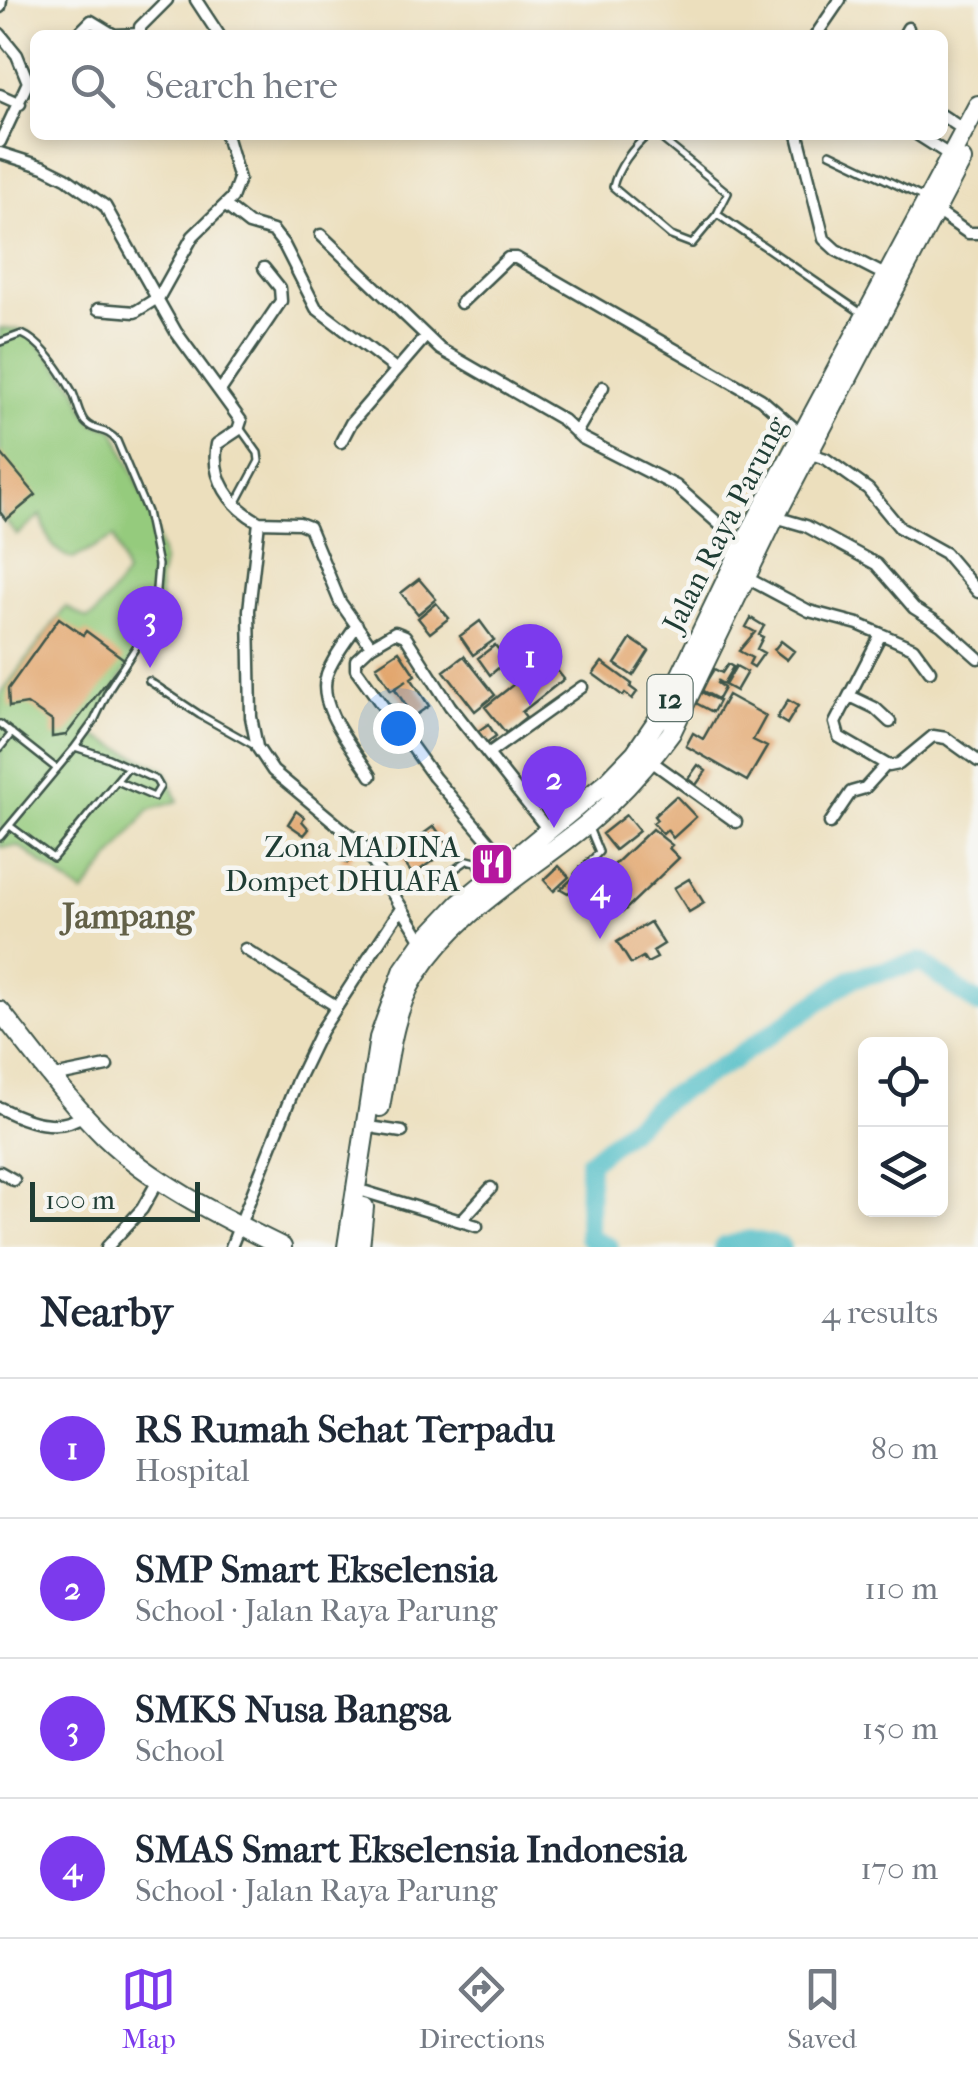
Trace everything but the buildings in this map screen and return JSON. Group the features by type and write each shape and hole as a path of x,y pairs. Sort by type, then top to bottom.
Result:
{"main road":[{"name":"Jalan Raya Parung","path":"949,136 978,105"},
{"name":"Jalan Raya Parung","path":"347,1247 379,1038 392,997 422,942 508,864 587,824 651,761 671,732 808,453 924,200 947,140"},
{"name":"Jalan Raya Parung","path":"360,1247 376,1128 395,1032 415,976 446,937 554,838 635,753 663,712 732,535 801,434 874,269 924,200"},
{"path":"0,1011 84,1114 126,1155 274,1243"}],"street":[{"path":"140,30 167,0"},
{"path":"196,0 216,30"},
{"path":"819,30 840,0"},
{"path":"82,30 91,21 107,30"},
{"path":"0,34 30,69 20,104 0,142"},
{"path":"0,95 20,104"},
{"path":"98,309 132,312 159,297 193,236 226,206 239,182 227,140"},
{"path":"799,140 824,239 836,250 874,269"},
{"path":"0,154 44,167 104,206 176,332 241,421 240,428 222,439 215,449 228,499 259,522 299,523 309,528 332,584 371,646"},
{"path":"924,200 968,233 978,232"},
{"path":"226,206 249,224 273,231 316,308 397,370"},
{"path":"321,235 426,336 464,364 563,420 576,433 658,474 696,500 732,535"},
{"path":"461,303 508,258 514,257 761,400 801,434"},
{"path":"220,391 281,302 280,288 264,268"},
{"path":"341,442 352,423 426,336"},
{"path":"576,433 603,387"},
{"path":"808,453 844,470 868,489 900,528 945,553 978,592"},
{"path":"775,517 806,526 876,564 914,608 942,625 978,658"},
{"path":"259,522 249,610 251,717 257,747 273,771 363,846 422,942"},
{"path":"746,577 809,612 858,624 913,648 930,671"},
{"path":"357,625 329,669 325,693 343,733 371,776"},
{"path":"508,864 434,777 356,669 356,660 371,646 396,632 405,636 450,706 554,838"},
{"path":"881,634 836,723 836,733 886,765 899,764 933,736 946,738 978,761"},
{"path":"488,754 582,687"},
{"path":"850,696 875,708 890,722"},
{"path":"651,761 736,822"},
{"path":"830,823 851,792 864,788 886,765"},
{"path":"231,1247 296,1081 336,1006 404,914"},
{"path":"245,949 336,1006"},
{"path":"53,1077 107,1066"},
{"path":"0,1108 59,1126 84,1114"},
{"path":"376,1128 402,1132"},
{"path":"0,1172 14,1180"},
{"path":"107,1247 142,1209 159,1178"},
{"path":"461,1221 491,1188"},
{"path":"366,1192 477,1226"}],"lane":[{"path":"643,140 612,185 684,244 695,243 727,199 726,190 662,140"},
{"path":"830,154 924,200"},
{"path":"717,214 858,311"},
{"path":"0,342 22,334 35,341 63,377 83,420 90,427 110,431 118,441 147,512 158,566 152,620 110,687 94,722 0,836"},
{"path":"234,507 259,461 254,446 240,428"},
{"path":"149,681 257,747"},
{"path":"0,724 57,769"},
{"path":"0,748 12,733"},
{"path":"75,747 156,780 160,787 154,797 117,780"},
{"path":"10,826 53,858 128,768"},
{"path":"578,874 599,852 587,824"},
{"path":"432,886 468,860 476,862 489,879"}],"green space":[{"path":"0,328 28,331 76,387 94,423 114,429 151,513 163,562 159,581 161,615 91,734 165,770 178,801 149,810 83,894 19,846 0,847 0,695 66,607 87,619 95,615 126,575 114,537 73,559 54,547 41,515 17,535 0,515"}],"waterway":[{"path":"609,1247 588,1237 589,1162 667,1098 731,1061 853,978 921,962 978,1004"},
{"path":"724,1247 750,1240 781,1247"}],"place":[{"name":"SMKS Nusa Bangsa","path":"150,668"},
{"name":"RS Rumah Sehat Terpadu","path":"530,706"},
{"name":"SMP Smart Ekselensia","path":"554,828"},
{"name":"Zona MADINA Dompet DHUAFA","path":"492,864"},
{"name":"SMAS Smart Ekselensia Indonesia","path":"600,939"}],"district":[{"name":"Jampang","path":"128,916"}]}
